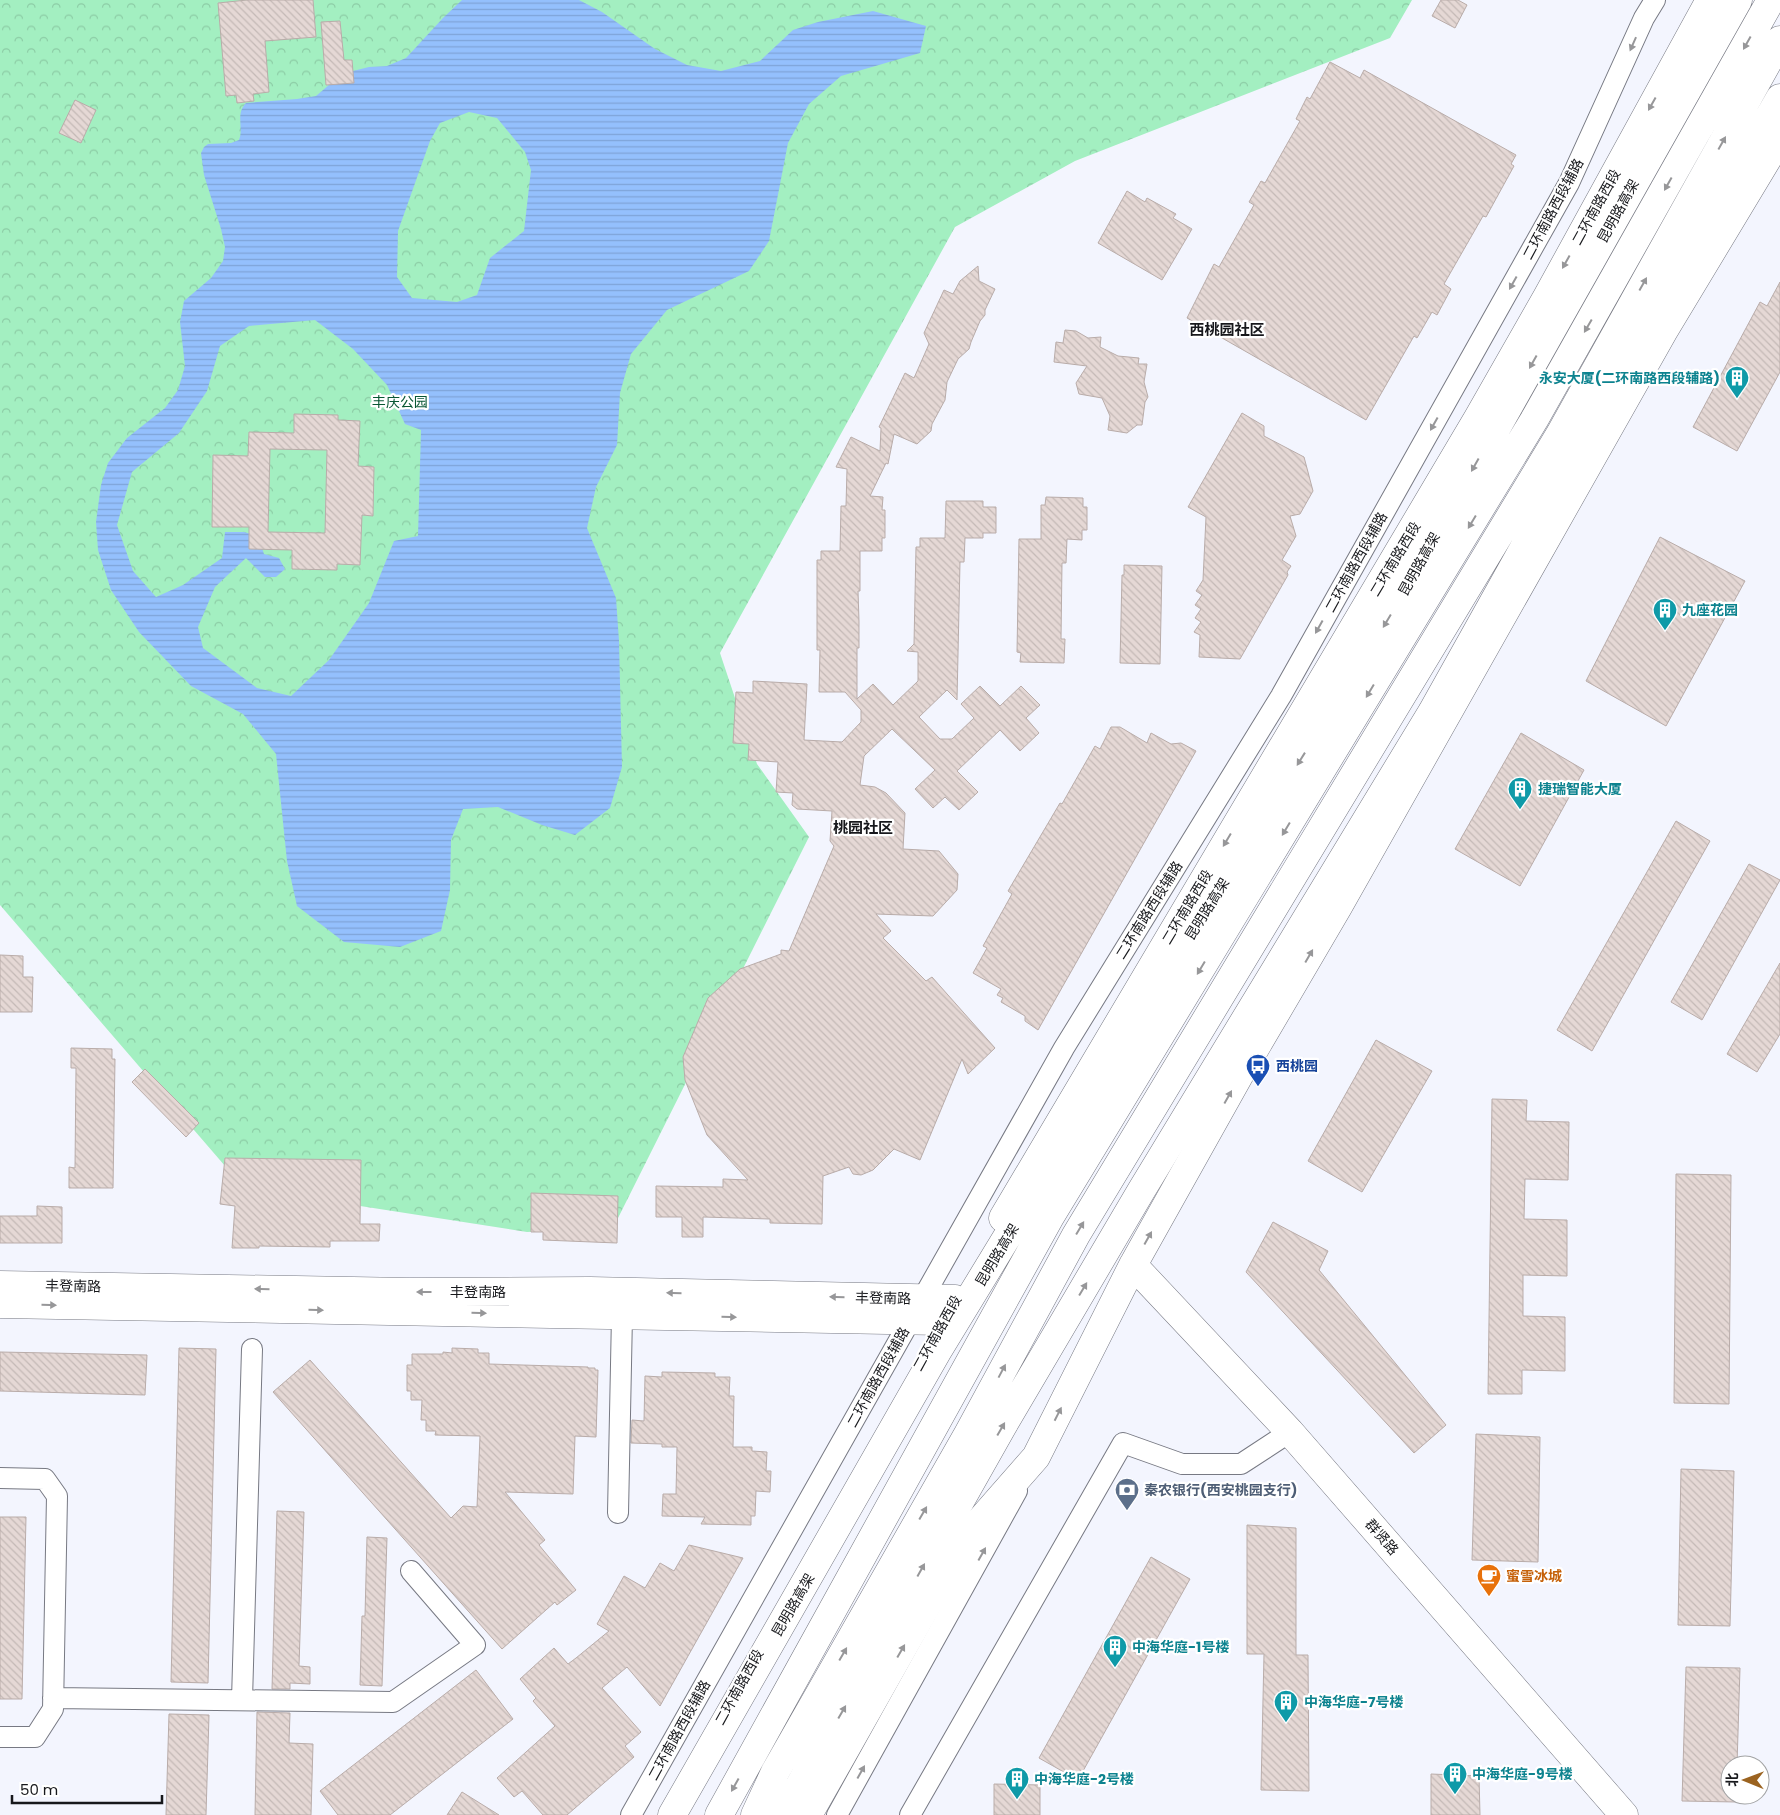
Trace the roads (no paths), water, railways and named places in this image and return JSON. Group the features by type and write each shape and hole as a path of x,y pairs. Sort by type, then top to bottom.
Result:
{"main road":[{"name":"二环南路西段","path":"668,1815 949,1310 1478,418 1547,297 1710,0"},
{"name":"昆明路高架","path":"672,1815 937,1352 1206,910 1388,620 1738,0"},
{"path":"719,1815 1050,1217 1534,420 1771,0"},
{"path":"755,1815 775,1772 968,1434 1076,1234 1560,434 1780,40"},
{"path":"782,1815 1017,1401 1141,1191 1432,712 1582,444 1780,98"},
{"path":"808,1815 965,1538 1036,1457 1133,1265 1663,332 1780,138"},
{"name":"群贤路","path":"1133,1265 1290,1432 1624,1815"},
{"name":"丰登南路","path":"0,1285 409,1292 600,1292 916,1310"},
{"name":"丰登南路","path":"0,1304 622,1315 949,1310"},
{"path":"793,1815 827,1738"}],"street":[{"name":"二环南路西段辅路","path":"632,1815 1064,1048 1286,687 1569,183 1654,0"},
{"path":"618,1513 622,1315"},
{"path":"242,1700 252,1349"},
{"path":"910,1815 1123,1443 1182,1464 1241,1464 1290,1432"},
{"path":"838,1815 1036,1457"},
{"path":"0,1478 44,1479 57,1496 52,1709 35,1737 0,1736"},
{"path":"53,1698 393,1702 475,1645 411,1571"}],"water":[{"path":"462,0 579,0 602,12 655,49 687,65 721,71 760,61 793,30 818,22 873,11 926,26 920,53 841,76 809,104 788,143 769,241 749,271 667,310 631,354 620,393 617,445 596,487 587,528 616,598 622,767 610,808 575,835 542,825 498,807 463,809 451,840 450,890 441,931 400,947 344,942 297,906 287,861 276,754 243,714 191,686 139,632 111,590 98,550 96,522 101,485 108,463 127,438 165,408 178,390 185,366 180,322 184,301 211,278 223,261 225,247 204,175 201,153 204,147 208,144 231,143 239,140 241,131 240,116 246,103 316,96 336,79 349,72 369,67 387,66 406,58","holes":["469,112 497,118 525,152 531,170 524,231 490,258 477,295 457,302 412,298 397,277 398,231 430,141 440,123","315,320 353,349 387,385 405,424 421,430 418,536 394,541 369,603 329,660 291,696 257,688 203,648 198,627 215,587 246,558 265,577 276,577 285,569 279,558 264,554 258,536 244,532 225,532 222,558 183,585 156,597 133,571 117,525 132,472 179,433 207,391 220,346 249,326"]}],"place":[{"name":"永安大厦(二环南路西段辅路)","path":"1737,399"},
{"name":"九座花园","path":"1665,631"},
{"name":"捷瑞智能大厦","path":"1520,810"},
{"name":"西桃园","path":"1258,1087"},
{"name":"秦农银行(西安桃园支行)","path":"1127,1511"},
{"name":"蜜雪冰城","path":"1489,1597"},
{"name":"中海华庭-1号楼","path":"1115,1668"},
{"name":"中海华庭-7号楼","path":"1286,1723"},
{"name":"中海华庭-9号楼","path":"1455,1795"},
{"name":"中海华庭-2号楼","path":"1017,1800"}],"district":[{"name":"西桃园社区","path":"1227,329"},
{"name":"桃园社区","path":"863,827"}],"park label":[{"name":"丰庆公园","path":"400,402"}]}
